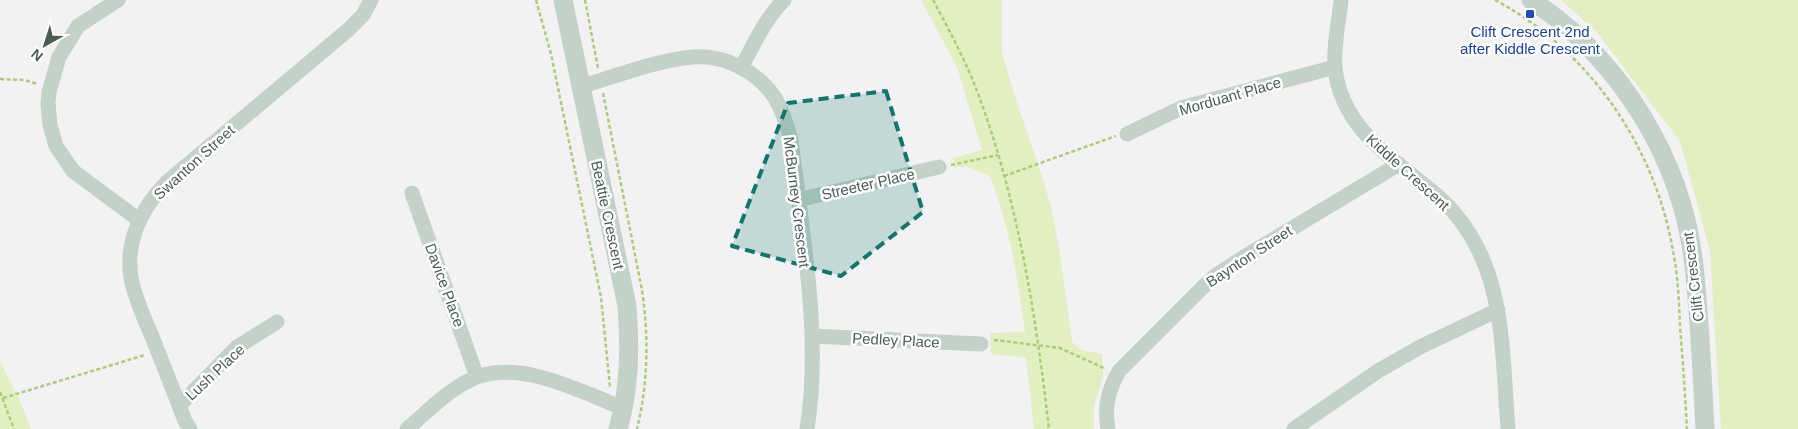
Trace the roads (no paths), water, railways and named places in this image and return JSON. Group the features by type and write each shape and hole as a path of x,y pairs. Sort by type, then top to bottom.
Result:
{"street":[{"path":"118,0 78,26 59,57 50,88 48,103 50,125 56,146 73,171 139,220"},
{"name":"Swanton Street","path":"190,429 179,406 137,299 131,278 130,255 139,220 154,196 167,182 348,30 363,15 371,0"},
{"path":"741,68 774,9 784,0"},
{"name":"Kiddle Crescent","path":"1341,0 1335,67 1344,101 1354,121 1368,138 1443,201 1462,224 1479,250 1491,279 1498,310 1508,429"},
{"name":"Clift Crescent","path":"1532,0 1565,25 1612,74 1640,112 1665,162 1679,196 1686,219 1694,265 1705,429"},
{"name":"Beattie Crescent","path":"564,1 627,306 629,354 616,406 618,429"},
{"name":"McBurney Crescent","path":"582,86 672,60 693,57 723,60 741,68 760,80 775,97 785,117 791,140 812,336 807,429"},
{"name":"Morduant Place","path":"1127,134 1181,108 1335,67"},
{"name":"Baynton Street","path":"1108,429 1106,406 1110,388 1119,371 1195,294 1215,276 1244,257 1399,164"},
{"name":"Streeter Place","path":"798,200 939,167"},
{"name":"Davice Place","path":"412,193 477,377"},
{"path":"1294,429 1378,371 1420,347 1498,310"},
{"name":"Lush Place","path":"179,406 237,347 277,322"},
{"name":"Pedley Place","path":"812,336 981,344"},
{"path":"408,429 447,394 477,377 500,372 522,372 543,377 616,406"}],"place":[{"name":"Clift Crescent 2nd after Kiddle Crescent","path":"1530,14"}]}
